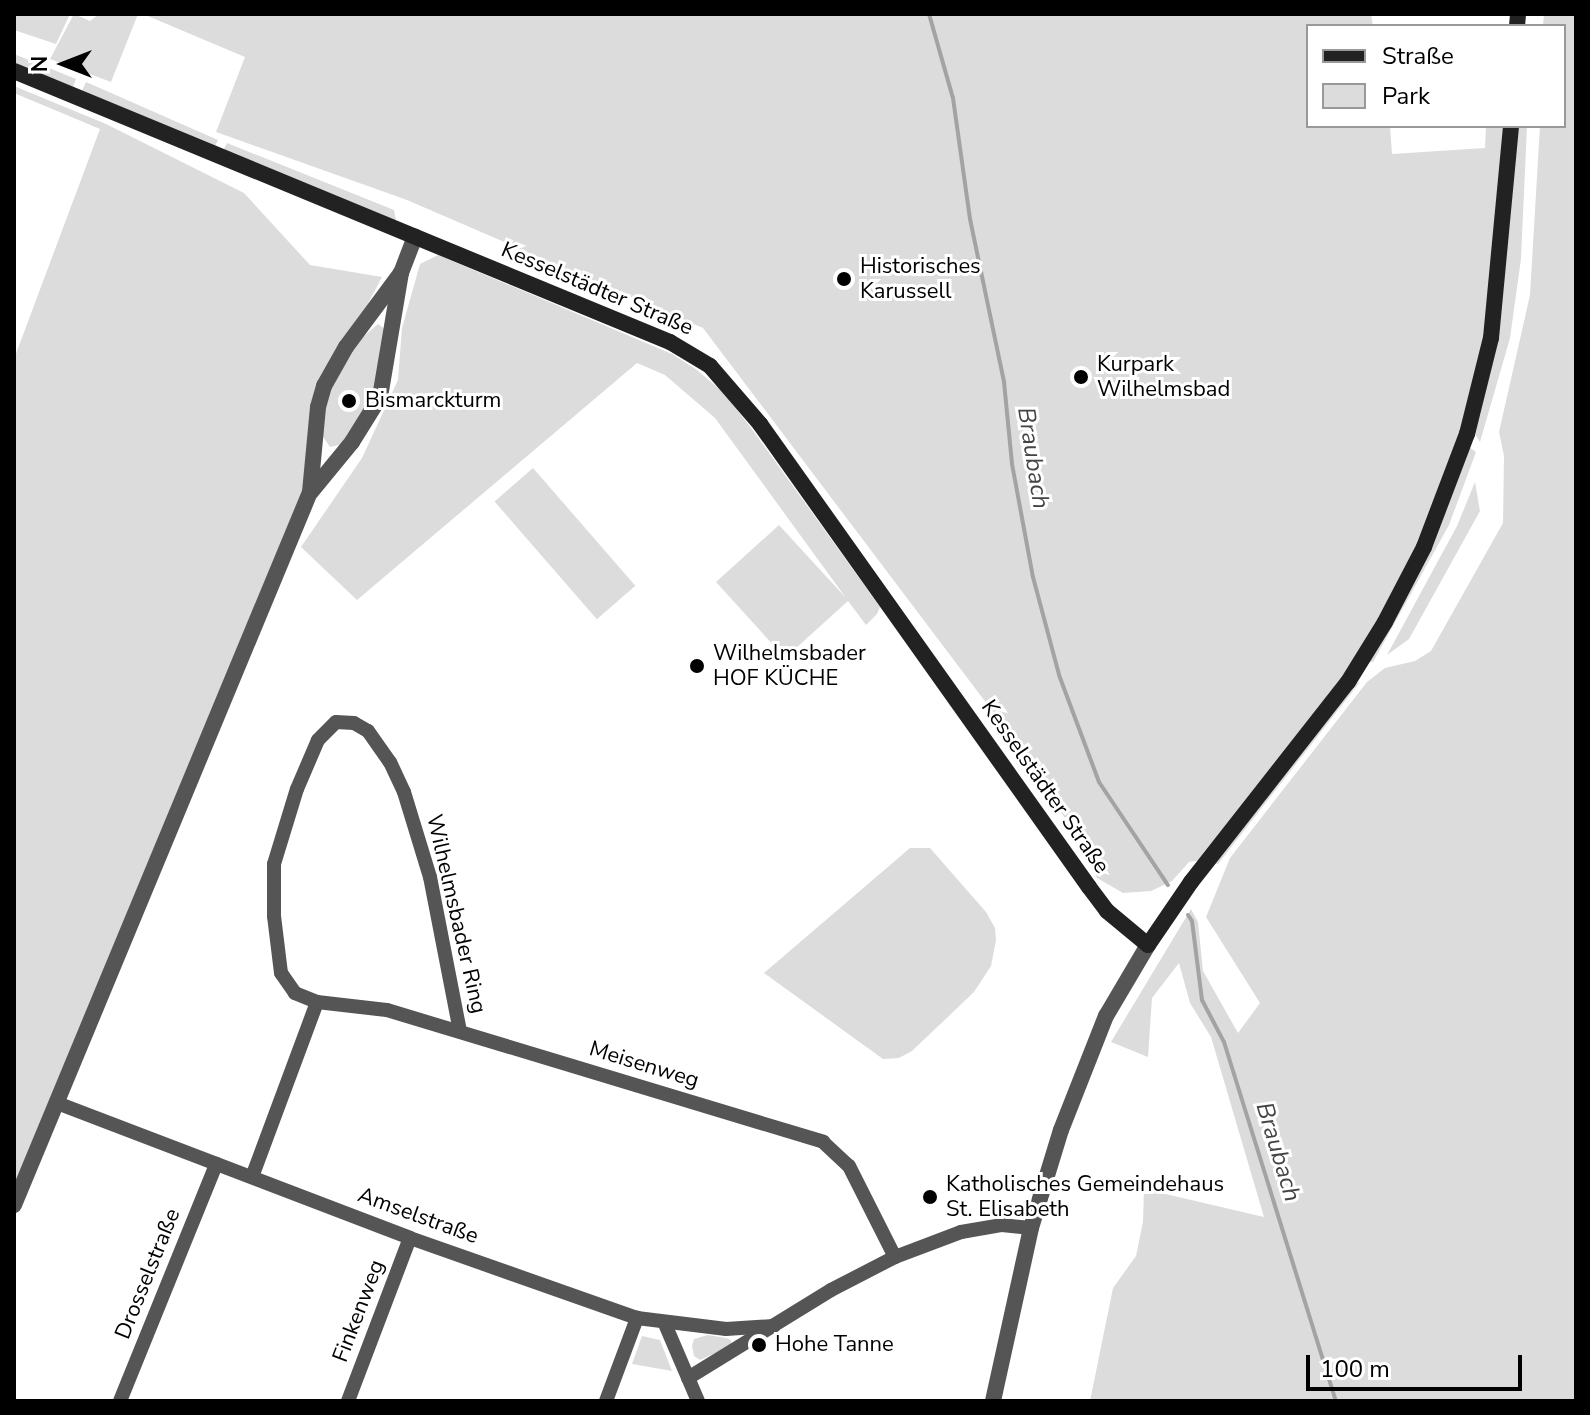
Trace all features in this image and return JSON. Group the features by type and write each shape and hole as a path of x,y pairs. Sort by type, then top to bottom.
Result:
{"main road":[{"name":"Kesselstädter Straße","path":"14,71 670,342 710,366 760,424 1107,911 1148,945"},
{"path":"1148,945 1191,882 1348,682 1385,622 1424,547 1467,434 1491,338 1511,128"}],"street":[{"path":"310,492 361,431 380,397 401,273 415,237"},
{"path":"14,1205 310,492 318,407 324,386 346,347 401,273"},
{"name":"Wilhelmsbader Ring","path":"317,1002 295,993 281,973 274,916 274,864 297,789 318,740 327,727 345,721 368,731 379,745 413,816 433,891 460,1031"},
{"path":"993,1401 1031,1228 1061,1130 1096,1038 1148,945"},
{"path":"252,1177 317,1002"},
{"name":"Meisenweg","path":"317,1002 387,1010 823,1142 849,1166 895,1257"},
{"name":"Amselstraße","path":"57,1103 410,1238 637,1318 665,1324 726,1329 774,1326"},
{"name":"Drosselstraße","path":"120,1401 216,1164"},
{"name":"Amselstraße","path":"688,1378 831,1290 895,1257 961,1232 1002,1225 1031,1228"},
{"name":"Finkenweg","path":"348,1401 410,1238"},
{"path":"606,1401 637,1318"},
{"path":"665,1324 698,1401"}],"green space":[{"path":"14,14 70,14 56,44 14,30"},
{"path":"74,14 90,21 99,14 138,14 111,82 50,59"},
{"name":"Kurpark Wilhelmsbad","path":"143,14 1371,14 1373,24 1306,24 1306,128 1390,128 1392,154 1485,148 1486,128 1505,128 1484,339 1461,433 1431,519 1360,655 1203,860 1189,862 1172,881 1151,891 1123,893 1097,878 1082,843 987,704 703,328 407,200 216,132 245,57"},
{"path":"1544,14 1576,14 1576,1401 1090,1401 1113,1288 1136,1256 1143,1222 1144,1189 1264,1217 1211,1037 1190,1003 1179,963 1152,998 1148,1057 1111,1042 1191,909 1198,922 1203,971 1238,1033 1260,1003 1206,917 1230,858 1367,682 1385,668 1415,661 1431,651 1503,523 1504,456 1499,432 1530,295 1540,128 1566,128 1566,24 1543,24"},
{"path":"14,54 76,79 72,89 14,66"},
{"path":"86,82 218,140 214,148 81,93"},
{"path":"14,86 106,124 244,193 310,265 382,277 362,315 335,353 303,490 14,1186 14,359 100,129 14,93"},
{"path":"1516,128 1527,128 1521,259 1510,338 1480,442 1473,431 1498,337"},
{"path":"227,143 394,210 396,220 391,222 223,151"},
{"path":"438,255 672,354 697,370 724,393 754,432 880,607 877,614 866,625 848,601 785,658 716,582 779,525 846,598 715,418 665,375 637,363 357,600 301,547 362,458 398,380 402,328 420,264"},
{"path":"378,324 386,330 376,393 343,444 330,447 321,434 329,389 349,349"},
{"path":"1468,446 1476,452 1449,525 1373,662 1367,662"},
{"path":"533,468 635,586 597,619 495,501"},
{"path":"1475,482 1480,511 1409,639 1387,655 1457,526"},
{"path":"1360,682 1218,864 1213,863 1348,686"},
{"path":"910,848 930,848 986,912 995,928 996,940 991,966 974,992 912,1051 899,1058 883,1059 764,973"},
{"path":"708,1335 731,1340 731,1346 700,1360 694,1356 694,1339"},
{"path":"642,1336 660,1340 672,1371 632,1364"}],"waterway":[{"name":"Braubach","path":"929,14 953,98 970,219 1004,382 1012,464 1033,577 1059,675 1099,782 1168,885"},
{"name":"Braubach","path":"1188,915 1192,921 1202,1000 1224,1042 1336,1401"}],"place":[{"name":"Historisches Karussell","path":"844,279"},
{"name":"Kurpark Wilhelmsbad","path":"1081,377"},
{"name":"Bismarckturm","path":"349,401"},
{"name":"Wilhelmsbader HOF KÜCHE","path":"697,666"},
{"name":"Katholisches Gemeindehaus St. Elisabeth","path":"930,1197"},
{"name":"Hohe Tanne","path":"759,1345"}]}
